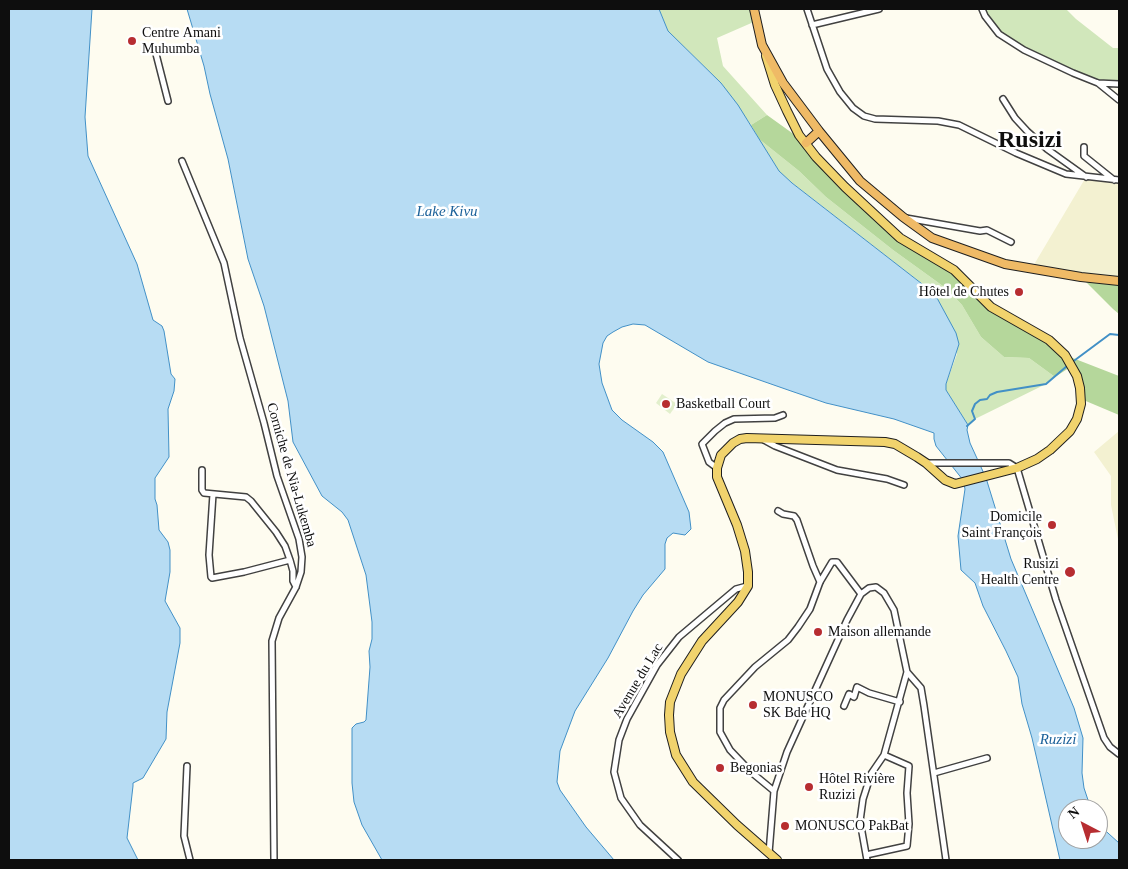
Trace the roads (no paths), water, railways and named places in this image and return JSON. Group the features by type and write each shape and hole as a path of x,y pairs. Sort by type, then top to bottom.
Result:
{"highway":[{"path":"754,9 762,44 783,83 860,181 903,217 932,238 1005,264 1081,277 1119,281"},
{"path":"806,143 819,131"}],"main road":[{"path":"762,44 775,85 800,135 816,156 845,187 900,238 954,270 991,307 1048,340 1065,355 1072,365 1080,388 1081,404 1077,419 1070,431 1050,450 1037,459 1017,468 955,484 945,480 926,463 895,444 885,442 740,439 721,455 717,468 717,478 737,525 747,559 748,586 738,602 702,641 680,674 670,702 668,715 670,732 676,755 693,782 737,825 777,860"}],"street":[{"path":"807,9 827,69 840,92 853,108 864,116 875,119 938,121 960,125 1066,174 1117,180"},
{"path":"812,25 879,9"},
{"path":"982,9 999,34 1042,59 1098,83 1119,100"},
{"path":"155,50 168,101"},
{"path":"1098,83 1119,84"},
{"path":"1003,99 1027,131 1047,149 1086,177"},
{"path":"1084,147 1084,156 1117,180"},
{"name":"Corniche de Nia-Lukemba","path":"182,161 224,264 240,338 277,476 299,539 302,557 301,572 296,587 279,618 272,641 274,860"},
{"path":"903,217 980,231 987,230 1011,242"},
{"path":"717,468 709,462 702,444 715,431 734,419 775,418 783,415"},
{"path":"761,438 812,462 837,470 887,479 904,485"},
{"path":"926,463 1001,463 1012,464 1017,468 1056,600 1104,738 1110,747 1119,754"},
{"path":"202,470 202,490 206,494 242,496 251,501 276,532 285,546 296,587"},
{"path":"213,494 209,555 212,578 290,560"},
{"path":"778,511 794,516 797,520 820,582"},
{"path":"774,791 751,772 730,750 720,732 720,708 724,700 755,667 791,636 810,609 820,582 833,561 837,562 861,594"},
{"name":"Avenue du Lac","path":"678,860 640,825 621,798 614,772 618,740 627,719 657,665 673,645 690,627 736,589 748,586"},
{"path":"769,853 774,791 787,752 847,620 861,594 869,588 876,587 884,593 894,610 907,672 884,754 871,774 862,805 861,829 866,858 907,846 909,766 884,754"},
{"path":"907,672 920,688 946,860"},
{"path":"844,706 849,694 854,697 857,687 869,693 900,702"},
{"path":"934,773 987,758"},
{"path":"187,766 184,836 190,860"}],"water":[{"path":"9,9 92,9 85,117 88,156 137,264 153,320 162,326 164,331 171,374 175,379 174,391 168,409 169,457 155,478 155,499 159,530 168,542 170,550 170,572 165,601 180,628 180,643 167,712 166,739 143,778 133,783 127,838 138,860 9,860"},
{"name":"Lake Kivu","path":"187,9 659,9 668,31 721,83 738,105 779,171 926,287 937,298 956,333 959,344 946,384 946,390 968,425 967,430 970,443 986,478 1011,559 1074,708 1083,738 1082,773 1088,799 1058,799 1058,849 1108,849 1108,833 1119,843 1119,860 1060,860 1032,738 1022,704 1018,677 983,606 975,583 961,570 958,536 965,489 963,480 936,446 934,433 894,419 826,403 708,362 645,325 633,324 613,332 607,336 603,343 599,364 602,383 612,410 663,452 689,512 691,529 685,535 673,533 667,538 665,544 665,569 643,595 608,658 575,711 560,751 557,782 560,790 586,827 614,860 382,860 362,825 354,802 352,783 352,728 366,720 370,667 369,651 372,639 372,622 366,575 348,520 342,512 322,496 293,442 288,401 264,306 248,259 228,159"}],"waterway":[{"path":"1071,363 1110,334 1119,335"},
{"path":"967,426 975,419 972,411 975,404 980,400 987,399 990,395 997,392 1046,384 1067,366"}],"place":[{"name":"Centre Amani Muhumba","path":"132,41"},
{"name":"Hôtel de Chutes","path":"1019,292"},
{"name":"Basketball Court","path":"666,404"},
{"name":"Domicile Saint François","path":"1052,525"},
{"name":"Rusizi Health Centre","path":"1070,572"},
{"name":"Maison allemande","path":"818,632"},
{"name":"MONUSCO SK Bde HQ","path":"753,705"},
{"name":"Begonias","path":"720,768"},
{"name":"Hôtel Rivière Ruzizi","path":"809,787"},
{"name":"MONUSCO PakBat","path":"785,826"}],"district":[{"name":"Rusizi","path":"1030,141"}],"water label":[{"name":"Ruzizi","path":"1058,740"}]}
